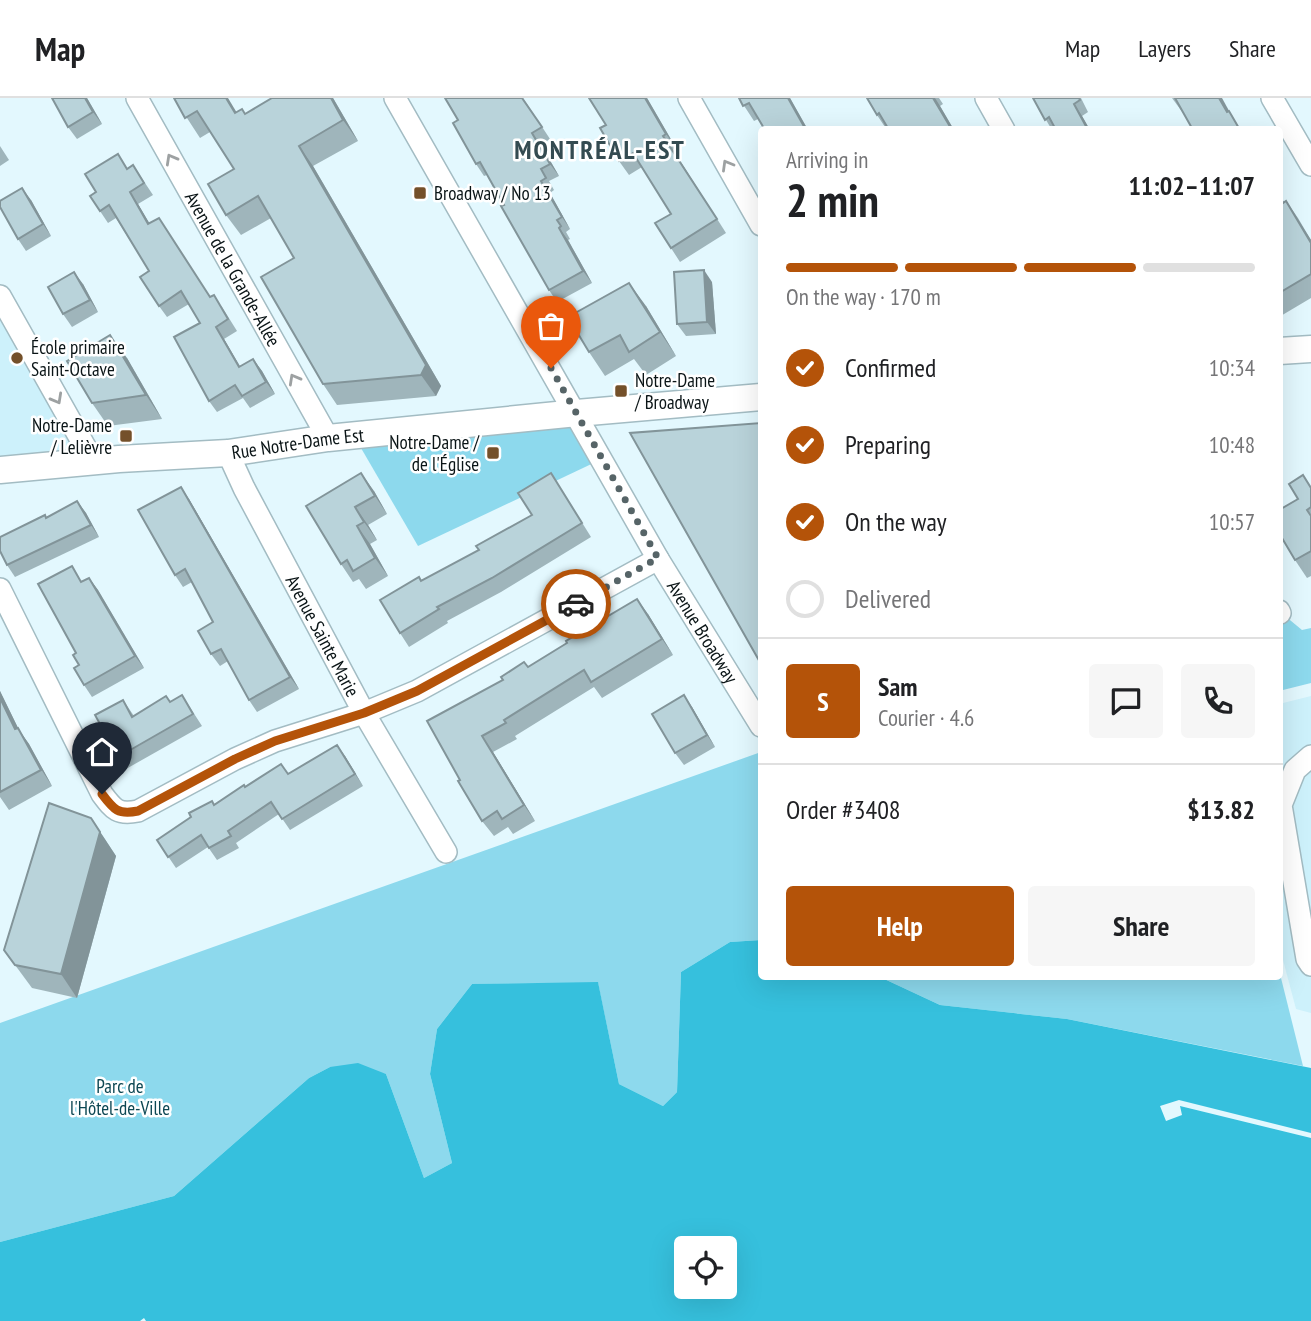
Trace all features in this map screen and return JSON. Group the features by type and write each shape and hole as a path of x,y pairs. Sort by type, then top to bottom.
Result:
{"main road":[{"path":"1283,351 1311,349"},
{"name":"Rue Notre-Dame Est","path":"0,470 228,453 328,438 758,397"}],"street":[{"name":"Avenue de la Grande-Allée","path":"137,98 328,438"},
{"name":"Avenue Broadway","path":"395,98 658,558 758,721"},
{"path":"689,98 758,220"},
{"path":"986,98 1002,126"},
{"path":"1272,98 1311,165"},
{"path":"0,296 93,461"},
{"name":"Avenue Sainte Marie","path":"228,453 364,713 446,852"},
{"path":"0,589 102,794 112,807 124,814 138,811 235,759 275,741 364,713 417,691 658,558"},
{"path":"1283,800 1295,770 1311,756"},
{"path":"1283,817 1307,959 1311,965"}],"shaded area":[{"name":"École primaire Saint-Octave","path":"0,296 93,461 0,470"},
{"path":"1311,696 1311,1013 1296,1009 1283,960 1283,703"},
{"path":"758,940 758,980 886,980 940,1005 1067,1019 1311,1068 1311,1321 146,1321 144,1318 140,1321 0,1321 0,1242 174,1196 309,1078 330,1067 358,1063 386,1074 424,1178 452,1163 430,1074 437,1029 472,984 598,982 619,1084 663,1106 677,1092 681,972 730,942"}],"green space":[{"path":"577,413 602,459 418,546 354,436"},
{"path":"1283,614 1302,630 1311,628 1311,683 1283,690"},
{"name":"Parc de l'Hôtel-de-Ville","path":"758,753 758,940 730,942 681,972 677,1092 663,1106 619,1084 598,983 472,984 437,1029 430,1074 452,1163 424,1178 386,1074 330,1067 309,1078 174,1196 0,1242 0,1023"},
{"path":"886,980 1282,980 1303,1066 1067,1019 940,1005"}],"pier":[{"path":"1179,1100 1311,1133 1311,1138 1180,1106 1182,1115 1166,1121 1160,1106"}],"building":[{"path":"52,98 85,98 93,112 68,127"},
{"path":"174,98 226,98 235,113 242,109 245,114 272,98 331,98 343,120 299,146 426,365 421,375 323,384 261,277 294,258 258,196 226,215 208,184 234,169 197,111 185,118"},
{"path":"445,98 522,98 542,127 532,133 550,164 541,169 546,178 541,181 562,217 557,220 561,226 559,228 583,271 549,290 501,206 504,205 480,162 476,164 453,123 458,120"},
{"path":"589,98 645,98 666,134 663,136 717,219 671,248 655,223 671,214 633,153 619,161 600,128 606,125"},
{"path":"739,98 788,98 804,126 763,126 749,103 743,106"},
{"path":"867,98 933,98 950,126 887,126 879,113 877,115"},
{"path":"1033,98 1079,98 1074,104 1086,126 1054,126 1049,117 1045,120"},
{"path":"1175,98 1219,98 1238,126 1191,126"},
{"path":"118,154 127,169 133,165 144,183 130,192 148,224 159,218 210,297 214,295 228,319 216,327 239,367 253,359 266,382 242,396 235,385 209,401 174,337 200,323 181,291 159,306 140,277 149,271 109,205 100,211 90,196 96,192 85,174"},
{"path":"22,188 43,224 18,239 0,207 0,201"},
{"path":"1286,201 1311,243 1311,274 1283,291 1283,203"},
{"path":"704,270 707,322 677,324 674,272"},
{"path":"74,272 90,300 63,314 48,287"},
{"path":"629,283 660,332 629,352 620,335 589,352 568,317"},
{"path":"110,335 146,395 92,403 67,361"},
{"path":"758,423 758,659 630,433"},
{"path":"361,473 375,496 355,507 364,522 357,526 375,558 353,571 347,560 341,564 306,506"},
{"path":"551,473 582,523 492,578 437,607 439,609 400,633 380,600 419,577 421,581 479,550 476,546 532,515 518,493"},
{"path":"1303,475 1311,488 1311,507 1307,510 1311,516 1311,551 1295,560 1283,540 1283,508 1298,499 1289,484"},
{"path":"181,487 290,677 249,700 221,649 211,654 198,631 213,622 185,569 175,575 138,510"},
{"path":"77,501 91,525 7,565 0,551 0,537 45,515 46,518"},
{"path":"72,566 81,582 89,578 135,656 84,685 74,668 79,665 73,655 76,653 38,584"},
{"path":"637,599 662,639 591,682 584,670 504,720 506,723 482,736 524,805 502,819 497,811 482,821 427,721 503,680 501,677 524,662 528,667"},
{"path":"182,695 193,714 118,757 95,715 123,700 132,717 166,696 170,702"},
{"path":"684,695 707,735 675,753 652,714"},
{"path":"0,698 15,729 18,728 41,770 0,792"},
{"path":"337,745 355,774 282,819 271,802 228,831 231,836 209,848 201,835 168,857 157,840 191,817 189,813 212,801 214,805 281,764 288,774"},
{"path":"49,803 91,818 100,832 61,974 15,965 4,950"}],"way so far":[{"path":"551,368 658,558 576,604"}],"place":[{"name":"Broadway / No 13","path":"420,193"},
{"name":"École primaire Saint-Octave","path":"17,358"},
{"name":"Notre-Dame / Broadway","path":"621,391"},
{"name":"Notre-Dame / Lelièvre","path":"126,436"},
{"name":"Notre-Dame / de l'Église","path":"493,453"}],"district":[{"name":"MONTRÉAL-EST","path":"600,150"}],"route":[{"path":"102,794 112,807 124,814 138,811 235,759 275,741 364,713 417,691 576,604"}]}
